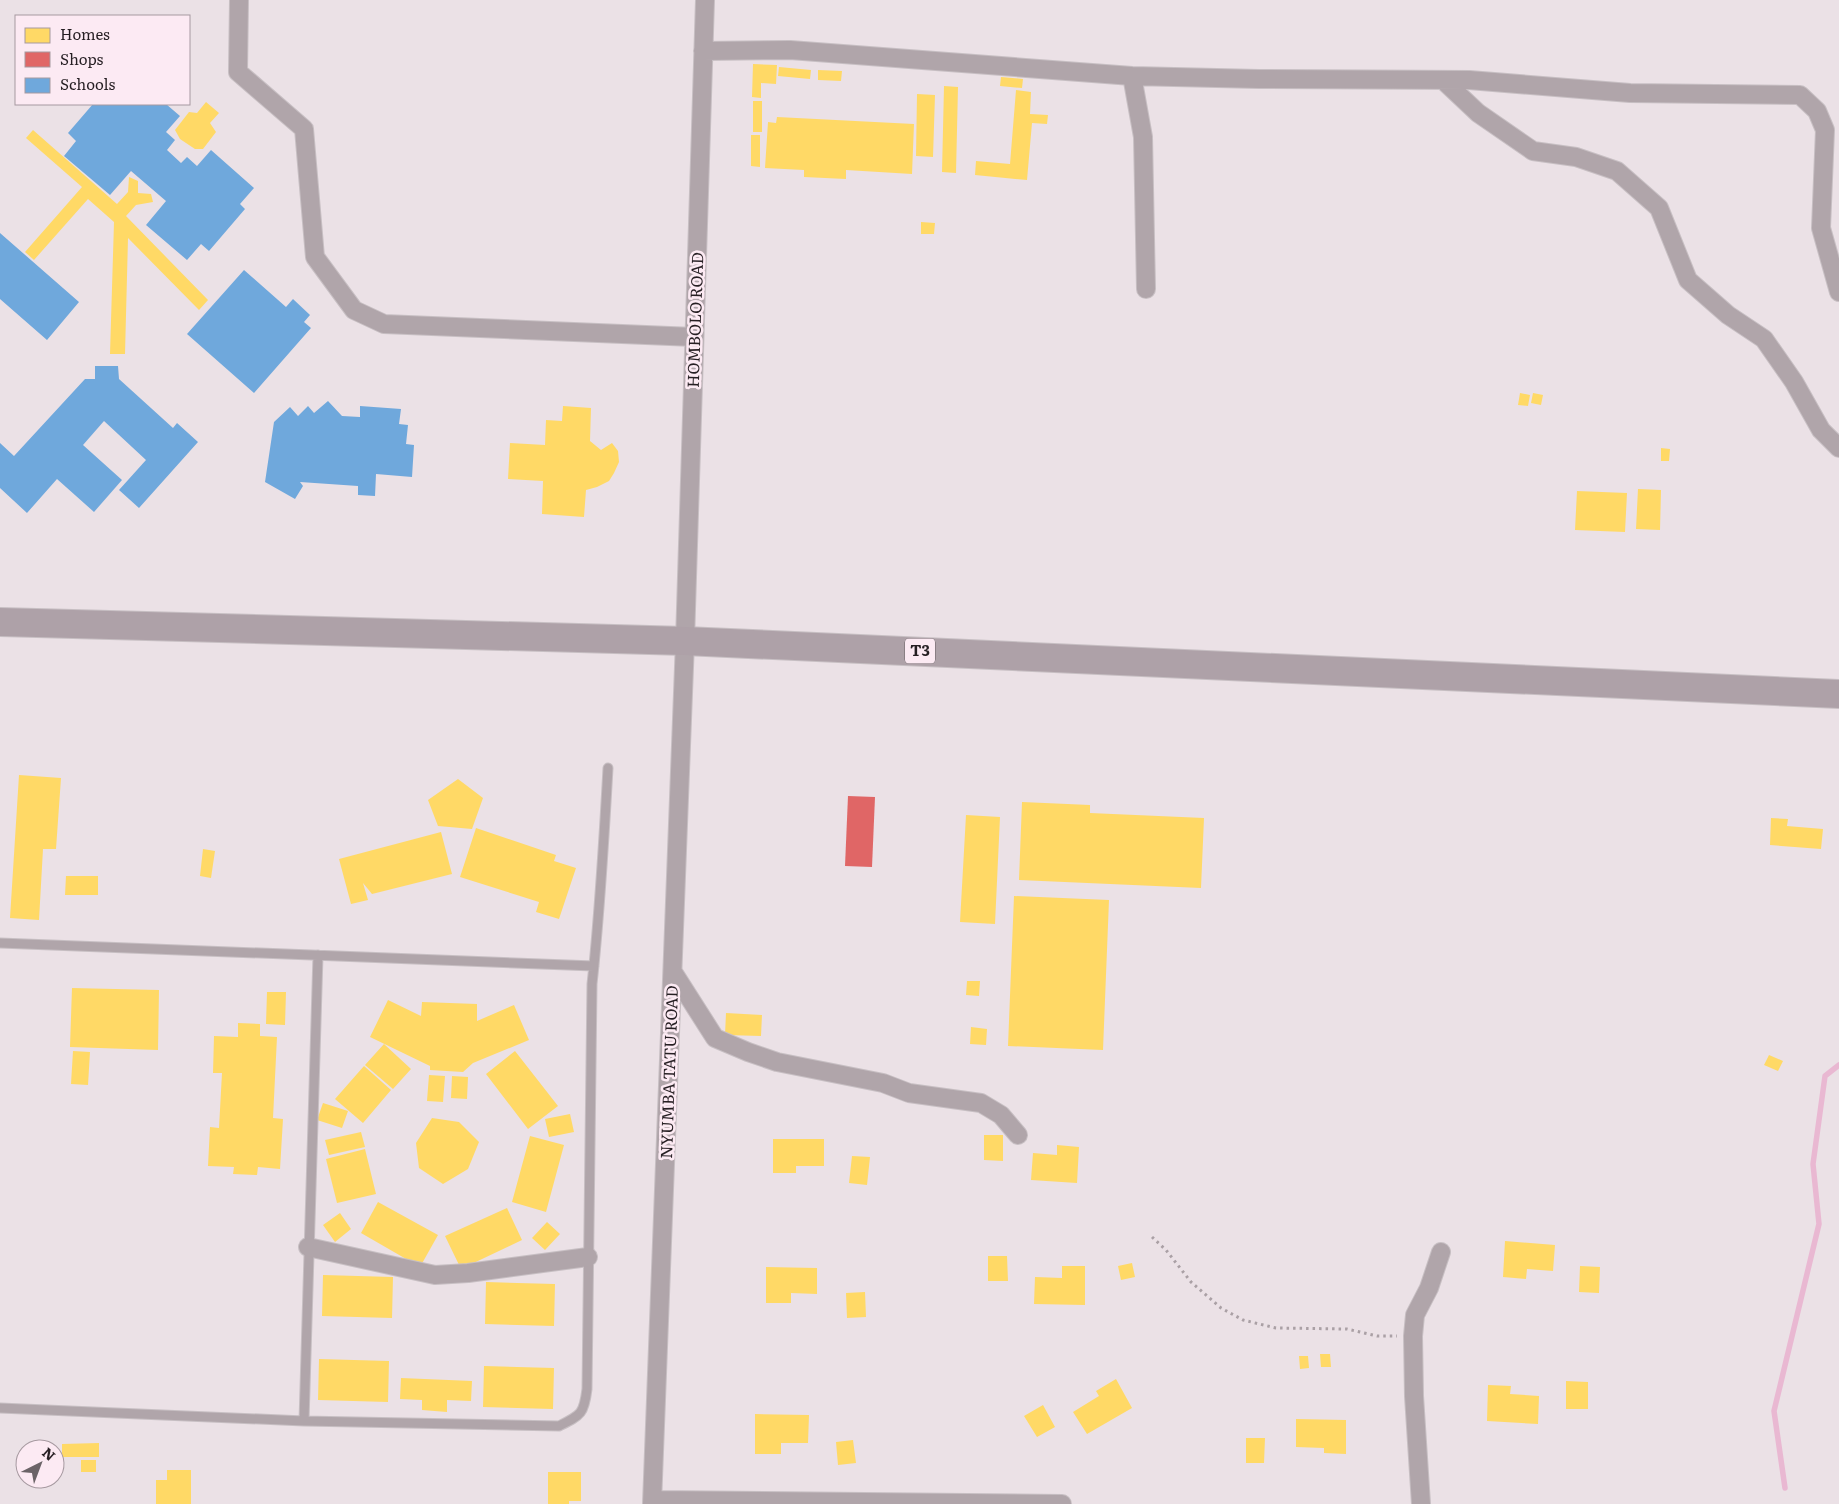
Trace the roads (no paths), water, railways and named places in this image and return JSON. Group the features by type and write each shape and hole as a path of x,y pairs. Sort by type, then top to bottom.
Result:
{"highway":[{"name":"T3","path":"0,622 685,641 1839,694"}],"street":[{"path":"239,0 238,72 304,129 315,257 354,310 384,324 694,337"},
{"name":"HOMBOLO ROAD","path":"685,641 705,0"},
{"path":"703,51 790,50 1132,76 1468,80 1630,93 1800,95 1817,111 1825,130 1821,228 1839,292"},
{"path":"1132,76 1143,137 1146,289"},
{"path":"1443,80 1478,113 1533,151 1576,157 1617,171 1659,208 1688,280 1728,315 1764,339 1794,382 1821,430 1839,448"},
{"name":"NYUMBA TATU ROAD","path":"653,1502 685,641"},
{"path":"673,972 715,1038 777,1062 883,1083 909,1093 981,1103 1001,1115 1018,1135"},
{"path":"308,1247 436,1275 468,1273 588,1257"},
{"path":"1421,1504 1414,1396 1413,1336 1415,1315 1429,1288 1440,1252"},
{"path":"653,1502 1062,1504"}],"lane":[{"path":"0,1408 304,1421 559,1426 577,1418 584,1407 587,1389 592,984 602,878 608,768"},
{"path":"0,943 594,966"},
{"path":"304,1421 318,955"}],"waterway":[{"path":"1785,1488 1774,1411 1819,1224 1813,1164 1825,1076 1839,1065"}]}
